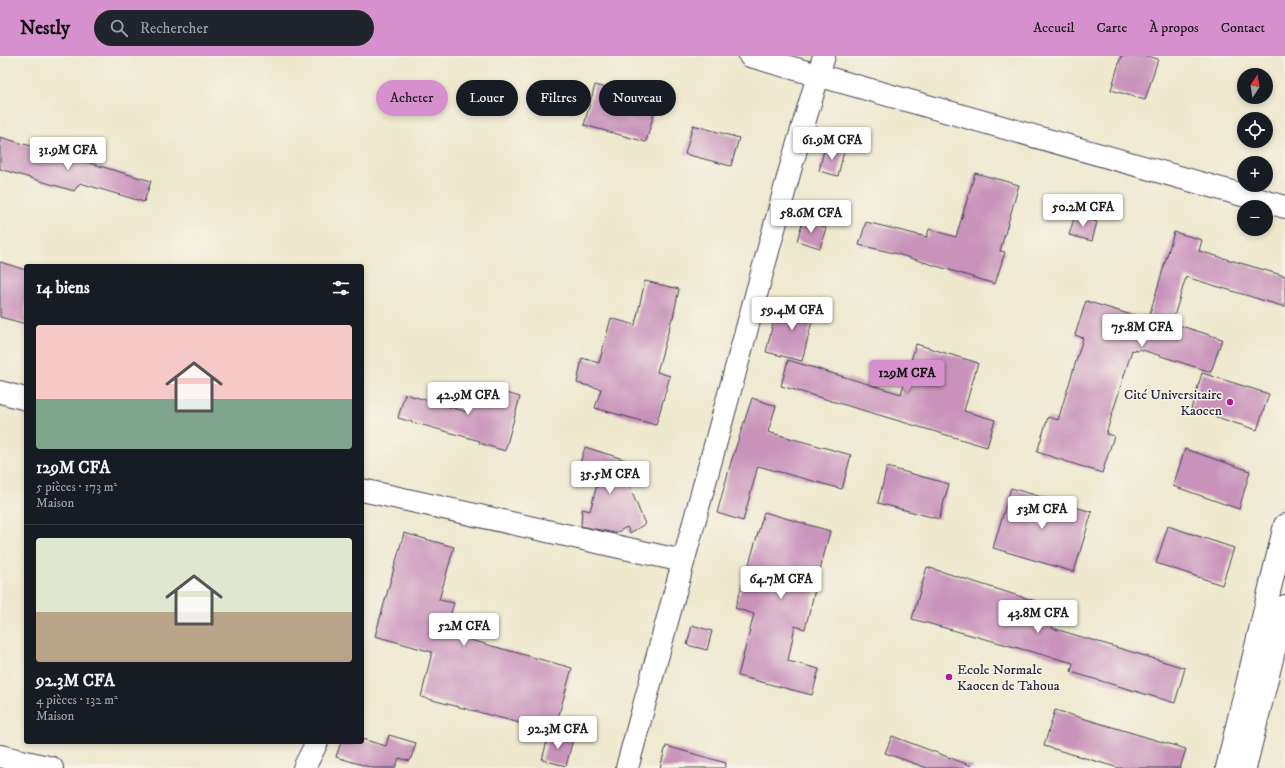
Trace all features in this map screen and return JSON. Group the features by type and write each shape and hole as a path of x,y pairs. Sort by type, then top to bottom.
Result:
{"street":[{"path":"750,56 821,66 1285,207"},
{"path":"627,768 792,163 821,66"},
{"path":"0,392 24,398"},
{"path":"364,490 683,561"},
{"path":"1227,768 1281,561 1285,525"},
{"path":"1245,768 1285,606"},
{"path":"304,768 316,744"},
{"path":"0,756 52,768"}],"building":[{"path":"1121,56 1148,56 1158,59 1145,100 1111,90"},
{"path":"595,85 599,86 599,116 653,116 646,142 584,125 586,116 591,116 591,100"},
{"path":"693,125 739,138 731,166 685,154"},
{"path":"0,137 151,181 144,202 80,183 74,191 0,169"},
{"path":"825,146 844,151 838,176 819,171"},
{"path":"975,173 1019,185 1000,251 1005,252 995,284 894,253 859,245 866,222 927,237 929,229 956,237"},
{"path":"1075,215 1097,222 1092,241 1069,235"},
{"path":"803,220 826,228 820,248 797,241"},
{"path":"1174,232 1202,240 1199,251 1285,276 1285,307 1186,277 1172,323 1222,339 1211,372 1139,349 1138,351 1132,350 1106,434 1114,436 1102,473 1037,452 1048,417 1058,420 1083,338 1075,335 1086,301 1148,320"},
{"path":"0,262 24,269 24,323 0,317"},
{"path":"645,281 679,289 673,318 657,372 670,376 656,425 595,408 601,389 577,383 582,358 599,363 611,318 635,325"},
{"path":"791,299 816,306 802,361 766,352 775,315 785,318"},
{"path":"916,344 978,363 964,411 995,420 987,447 781,386 788,360 901,394"},
{"name":"Cité Universitaire Kaocen","path":"1202,373 1269,394 1257,430 1191,409"},
{"path":"475,384 520,397 505,451 479,443 480,441 398,418 405,394 467,412"},
{"path":"752,398 776,406 768,432 851,455 842,489 758,466 743,521 717,513 731,462"},
{"path":"585,447 626,460 623,471 645,524 630,533 627,527 615,533 581,526 582,509 590,511 599,477 578,470"},
{"path":"1185,449 1250,471 1239,509 1173,486"},
{"path":"887,467 949,484 939,519 878,503"},
{"path":"1011,488 1092,512 1074,572 993,548"},
{"path":"764,512 830,531 805,629 795,626 788,661 819,669 812,695 738,676 754,614 735,608"},
{"path":"1168,526 1234,548 1222,585 1156,563"},
{"path":"404,533 454,547 439,600 454,603 445,633 572,668 554,732 421,697 432,652 375,636"},
{"path":"927,567 1057,608 1052,628 1185,668 1175,703 1071,672 1073,663 912,619"},
{"path":"692,625 712,631 707,650 687,645"},
{"path":"1055,710 1186,749 1180,768 1119,768 1044,746"},
{"path":"549,733 573,739 566,766 542,760"},
{"path":"389,735 416,743 410,761 399,758 395,768 373,768 336,757 340,744 364,744 364,740 386,746"},
{"path":"892,736 972,766 972,768 927,768 885,753"},
{"path":"666,746 726,763 725,768 660,768"}],"place":[{"name":"Cité Universitaire Kaocen","path":"1230,402"},
{"name":"Ecole Normale Kaocen de Tahoua","path":"949,677"}]}
